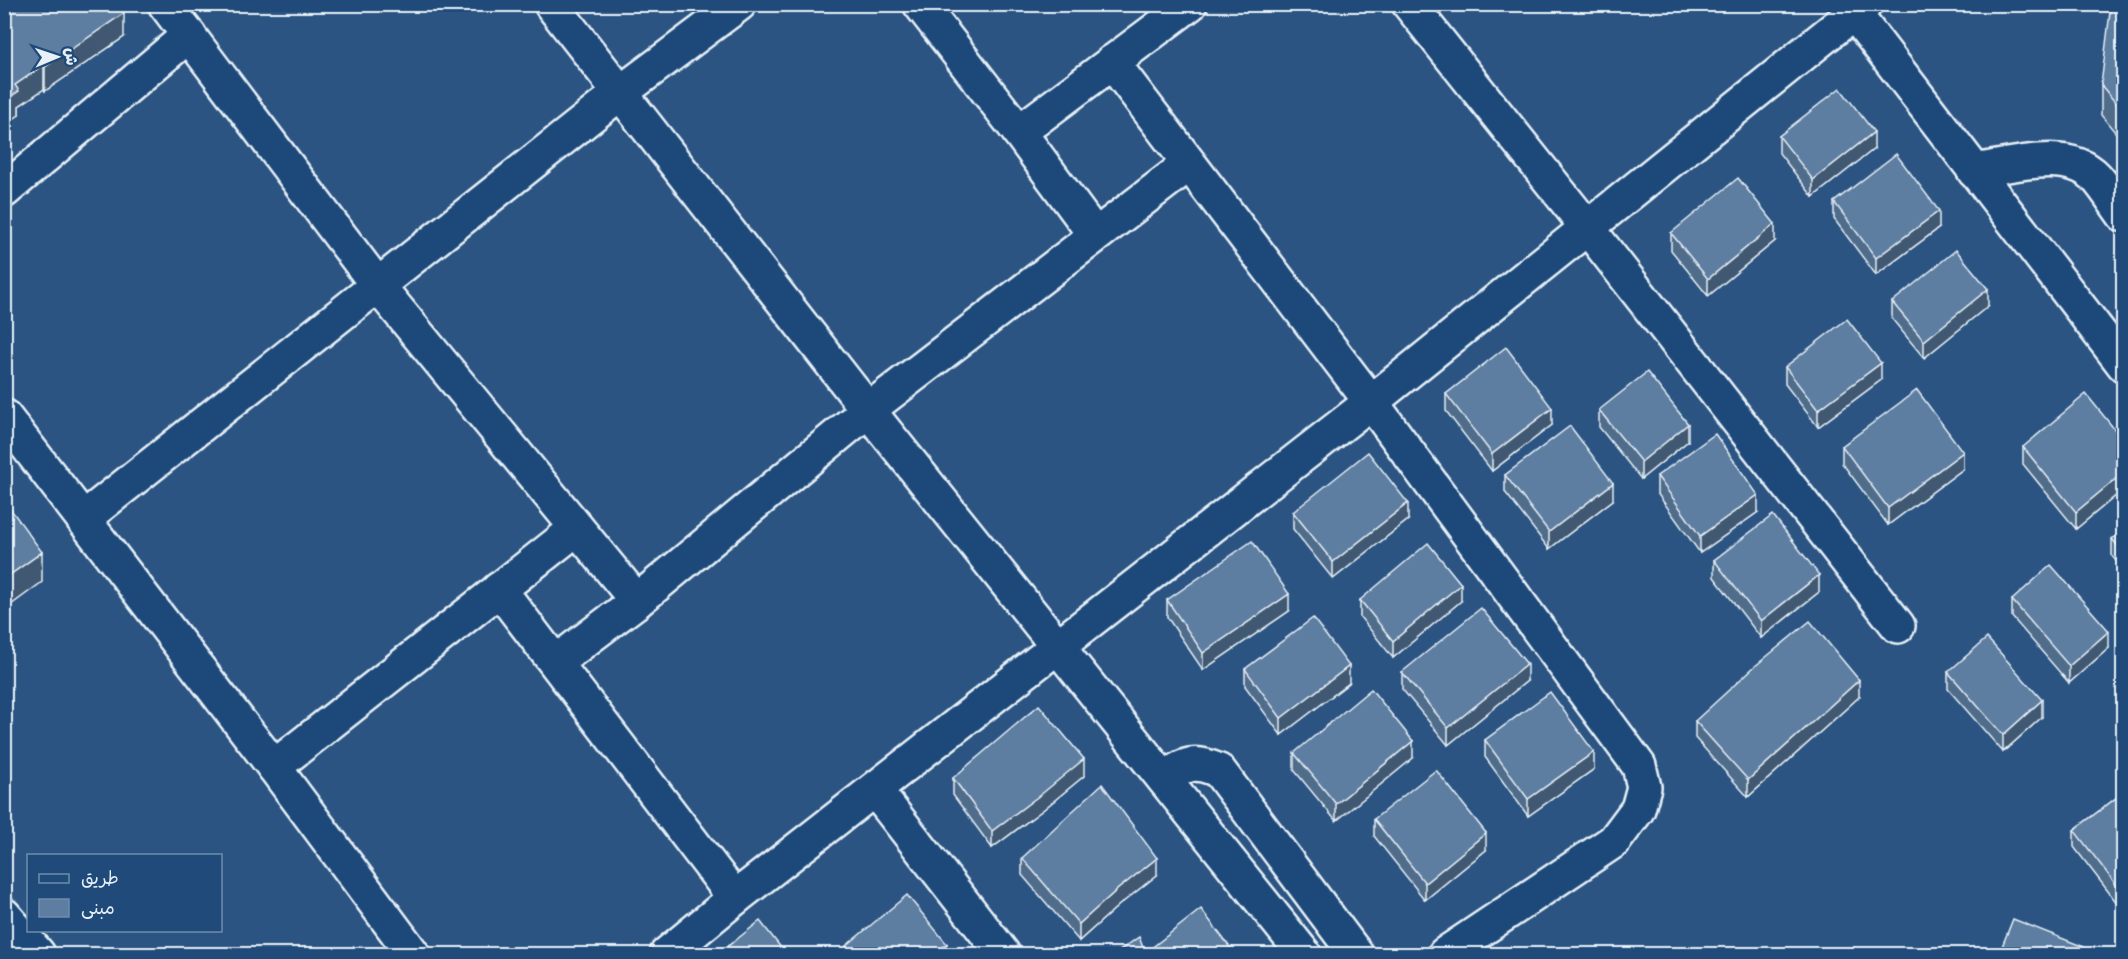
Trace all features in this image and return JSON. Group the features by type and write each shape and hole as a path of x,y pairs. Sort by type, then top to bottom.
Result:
{"street":[{"path":"165,4 378,286 637,601"},
{"path":"551,4 868,410 1304,954"},
{"path":"83,519 620,93 739,4"},
{"path":"920,4 1095,235"},
{"path":"1019,132 1190,4"},
{"path":"1409,4 1587,227 1898,626"},
{"path":"667,954 735,898 1371,402 1856,8 1974,171 2124,365"},
{"path":"4,191 189,35"},
{"path":"1112,62 1371,402 1639,766 1644,788 1638,809 1614,842 1445,954"},
{"path":"1974,171 2054,159 2075,164 2095,176 2124,215"},
{"path":"556,662 637,601 868,410 1189,164"},
{"path":"4,416 274,767 413,954"},
{"path":"274,767 576,529"},
{"path":"499,589 735,898"},
{"path":"1164,779 1180,768 1191,764 1205,764 1220,771 1356,954"},
{"path":"874,790 1002,954"},
{"path":"4,915 38,954"}],"building":[{"path":"21,4 118,4 124,13 15,85 19,91 4,101 4,16"},
{"path":"2111,4 2124,4 2124,113 2101,85"},
{"path":"1840,88 1874,132 1813,180 1779,136"},
{"path":"1896,154 1939,211 1876,258 1834,202"},
{"path":"1738,178 1775,224 1708,279 1671,233"},
{"path":"1956,250 1988,289 1924,341 1892,302"},
{"path":"1847,319 1881,363 1818,410 1785,367"},
{"path":"1506,347 1552,408 1492,454 1446,394"},
{"path":"1647,372 1688,424 1641,462 1599,410"},
{"path":"1917,390 1963,452 1888,508 1842,446"},
{"path":"2086,394 2124,441 2124,472 2076,512 2023,447"},
{"path":"1570,426 1613,483 1549,532 1505,475"},
{"path":"1715,434 1758,495 1700,536 1657,476"},
{"path":"1368,452 1408,503 1333,562 1293,512"},
{"path":"4,500 42,552 4,579"},
{"path":"1773,515 1819,575 1761,621 1714,560"},
{"path":"2124,530 2124,554 2112,539"},
{"path":"1252,541 1289,594 1203,653 1167,600"},
{"path":"1428,543 1461,584 1393,641 1360,600"},
{"path":"2051,565 2109,631 2069,666 2012,600"},
{"path":"1481,608 1527,664 1448,728 1402,672"},
{"path":"1313,618 1349,666 1281,718 1245,669"},
{"path":"1810,621 1859,680 1748,780 1695,721 1754,667"},
{"path":"1987,638 2042,700 2003,735 1948,672"},
{"path":"1371,689 1413,741 1336,804 1294,753"},
{"path":"1550,692 1594,752 1528,799 1485,740"},
{"path":"1039,705 1084,759 992,831 953,778"},
{"path":"1436,770 1486,833 1425,883 1374,819"},
{"path":"1102,784 1157,858 1079,924 1022,858"},
{"path":"2124,792 2124,895 2074,830"},
{"path":"907,895 947,944 933,954 854,954 846,946"},
{"path":"1201,909 1235,954 1115,954 1139,937 1145,953"},
{"path":"2013,919 2084,947 2081,954 1999,954"},
{"path":"760,921 786,954 718,954"}]}
